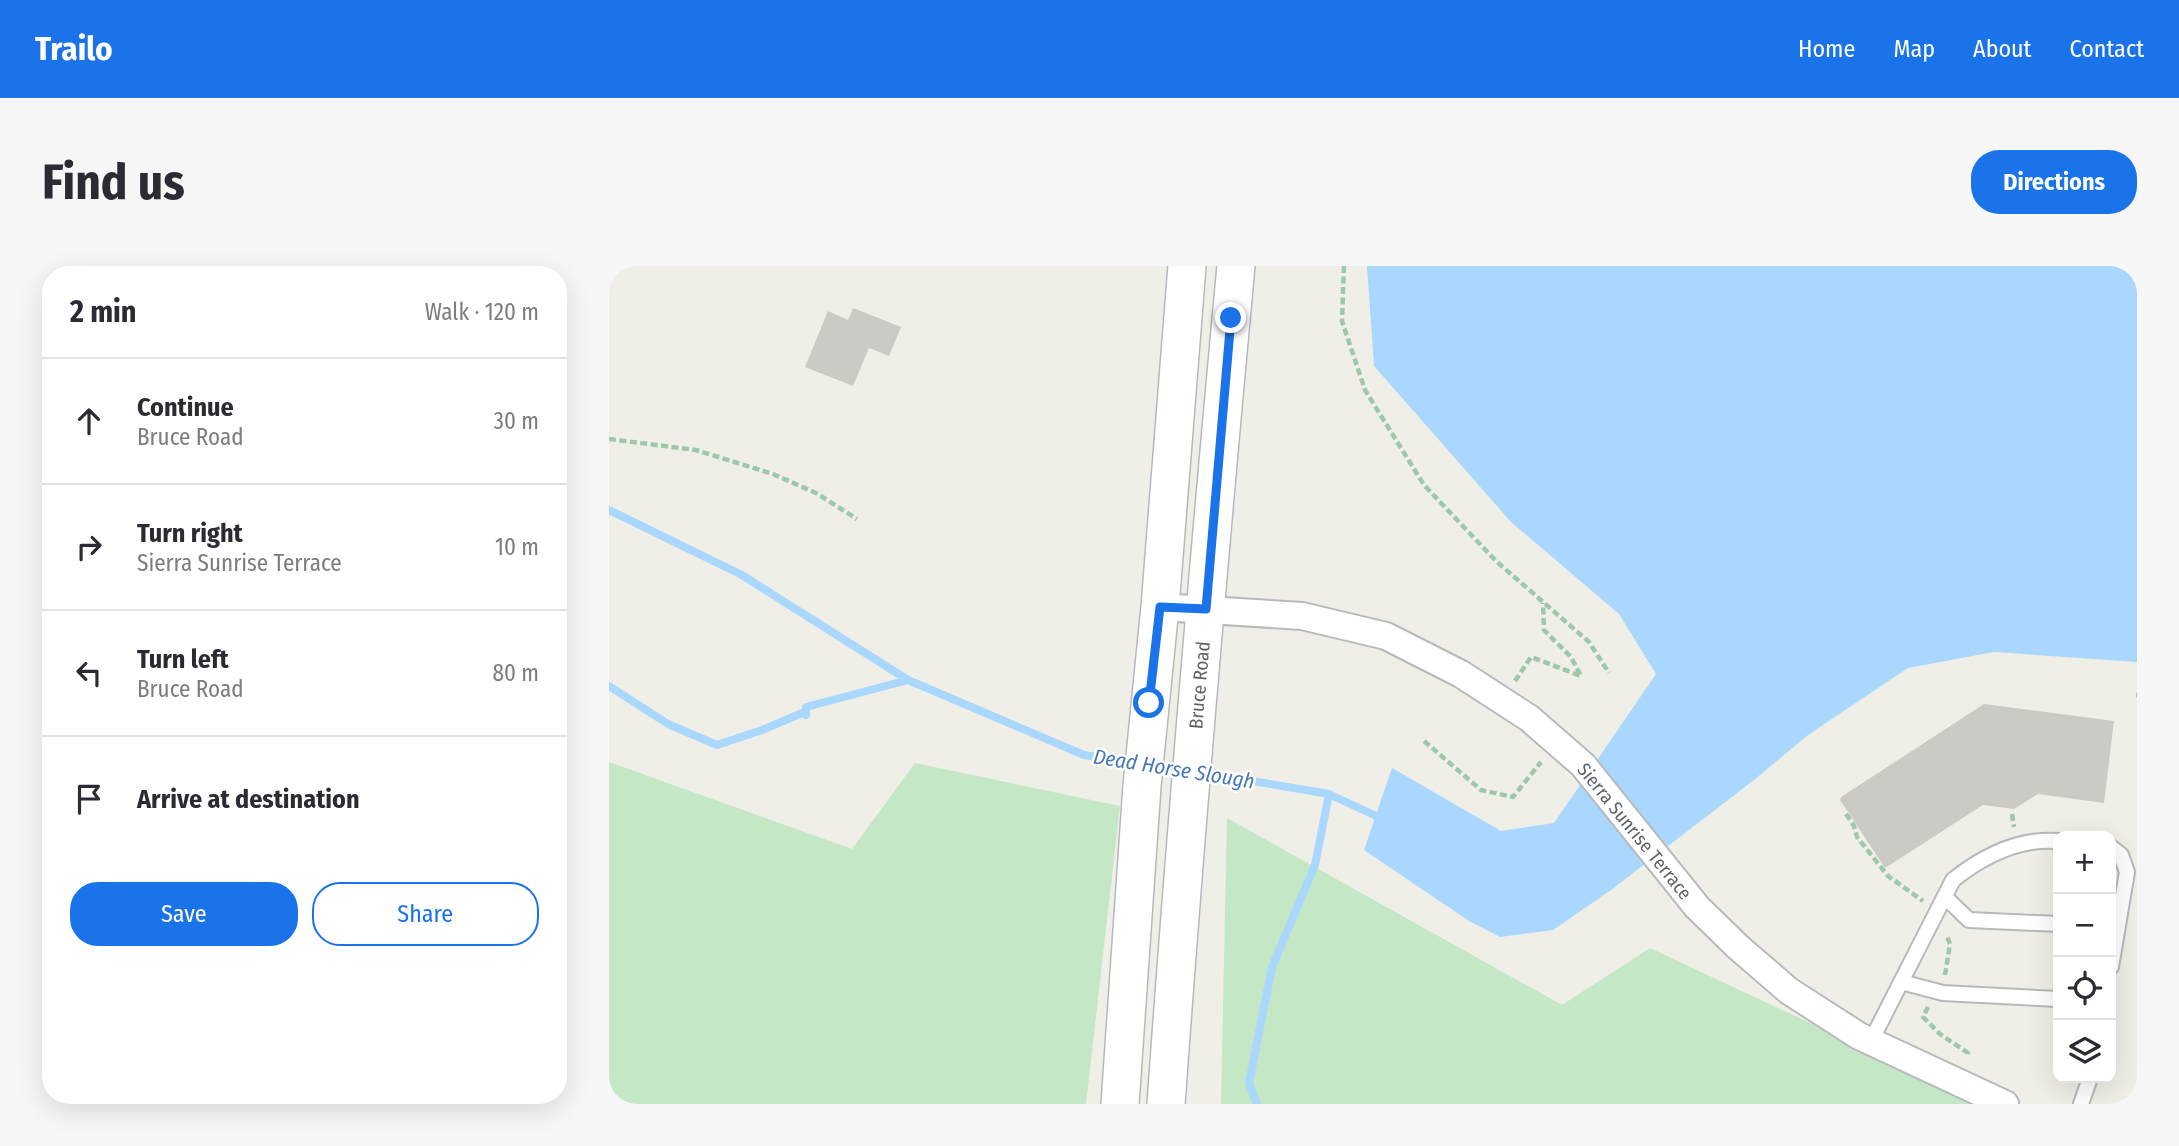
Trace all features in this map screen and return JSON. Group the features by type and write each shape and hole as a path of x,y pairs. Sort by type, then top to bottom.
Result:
{"main road":[{"path":"1120,1104 1142,786 1160,607 1187,266"},
{"name":"Bruce Road","path":"1166,1104 1196,705 1236,266"}],"street":[{"name":"Sierra Sunrise Terrace","path":"1160,607 1302,616 1386,636 1461,674 1529,718 1583,765 1696,906 1789,991 1871,1041 2005,1104"}],"lane":[{"path":"1871,1041 1954,880 1974,863 2018,844 2053,841"},
{"path":"2116,851 2121,855 2127,873 2116,919"},
{"path":"1945,897 1969,920 2053,924"},
{"path":"1901,982 1943,993 2053,999"},
{"path":"2081,1104 2088,1083"}],"path":[{"path":"1344,266 1342,321 1365,390 1424,485 1496,561 1589,642 1609,673"},
{"path":"609,439 695,450 773,474 816,493 857,519"},
{"path":"1515,681 1531,657 1581,676 1571,657 1544,630 1543,602"},
{"path":"1424,741 1481,790 1513,797 1557,742"},
{"path":"1846,814 1857,837 1888,876 1919,897 1935,916"}],"green space":[{"path":"609,762 852,849 915,763 1120,806 1086,1104 609,1104"},
{"path":"1227,818 1562,1005 1650,948 1983,1104 1221,1104"}],"water":[{"path":"1367,266 2137,266 2137,662 1994,652 1908,668 1808,735 1611,890 1553,930 1500,937 1469,921 1364,850 1392,768 1501,831 1554,823 1656,674 1619,614 1511,522 1374,366"}],"building":[{"path":"853,308 901,327 889,356 869,348 853,386 805,367 828,311 848,320"},
{"path":"1984,704 2114,721 2104,803 2038,794 2014,809 1983,805 1885,868 1840,800 1841,797"}],"waterway":[{"name":"Dead Horse Slough","path":"609,510 742,575 908,680"},
{"name":"Dead Horse Slough","path":"609,686 668,724 717,745 802,713 806,715 806,707 908,680 1084,755 1135,763"},
{"name":"Dead Horse Slough","path":"1152,765 1184,770"},
{"name":"Dead Horse Slough","path":"1200,772 1329,794 1376,816"},
{"name":"Dead Horse Slough","path":"1257,1104 1249,1083 1272,967 1315,865 1329,794"}],"route":[{"path":"1149,703 1160,607 1206,609 1231,318"}]}
